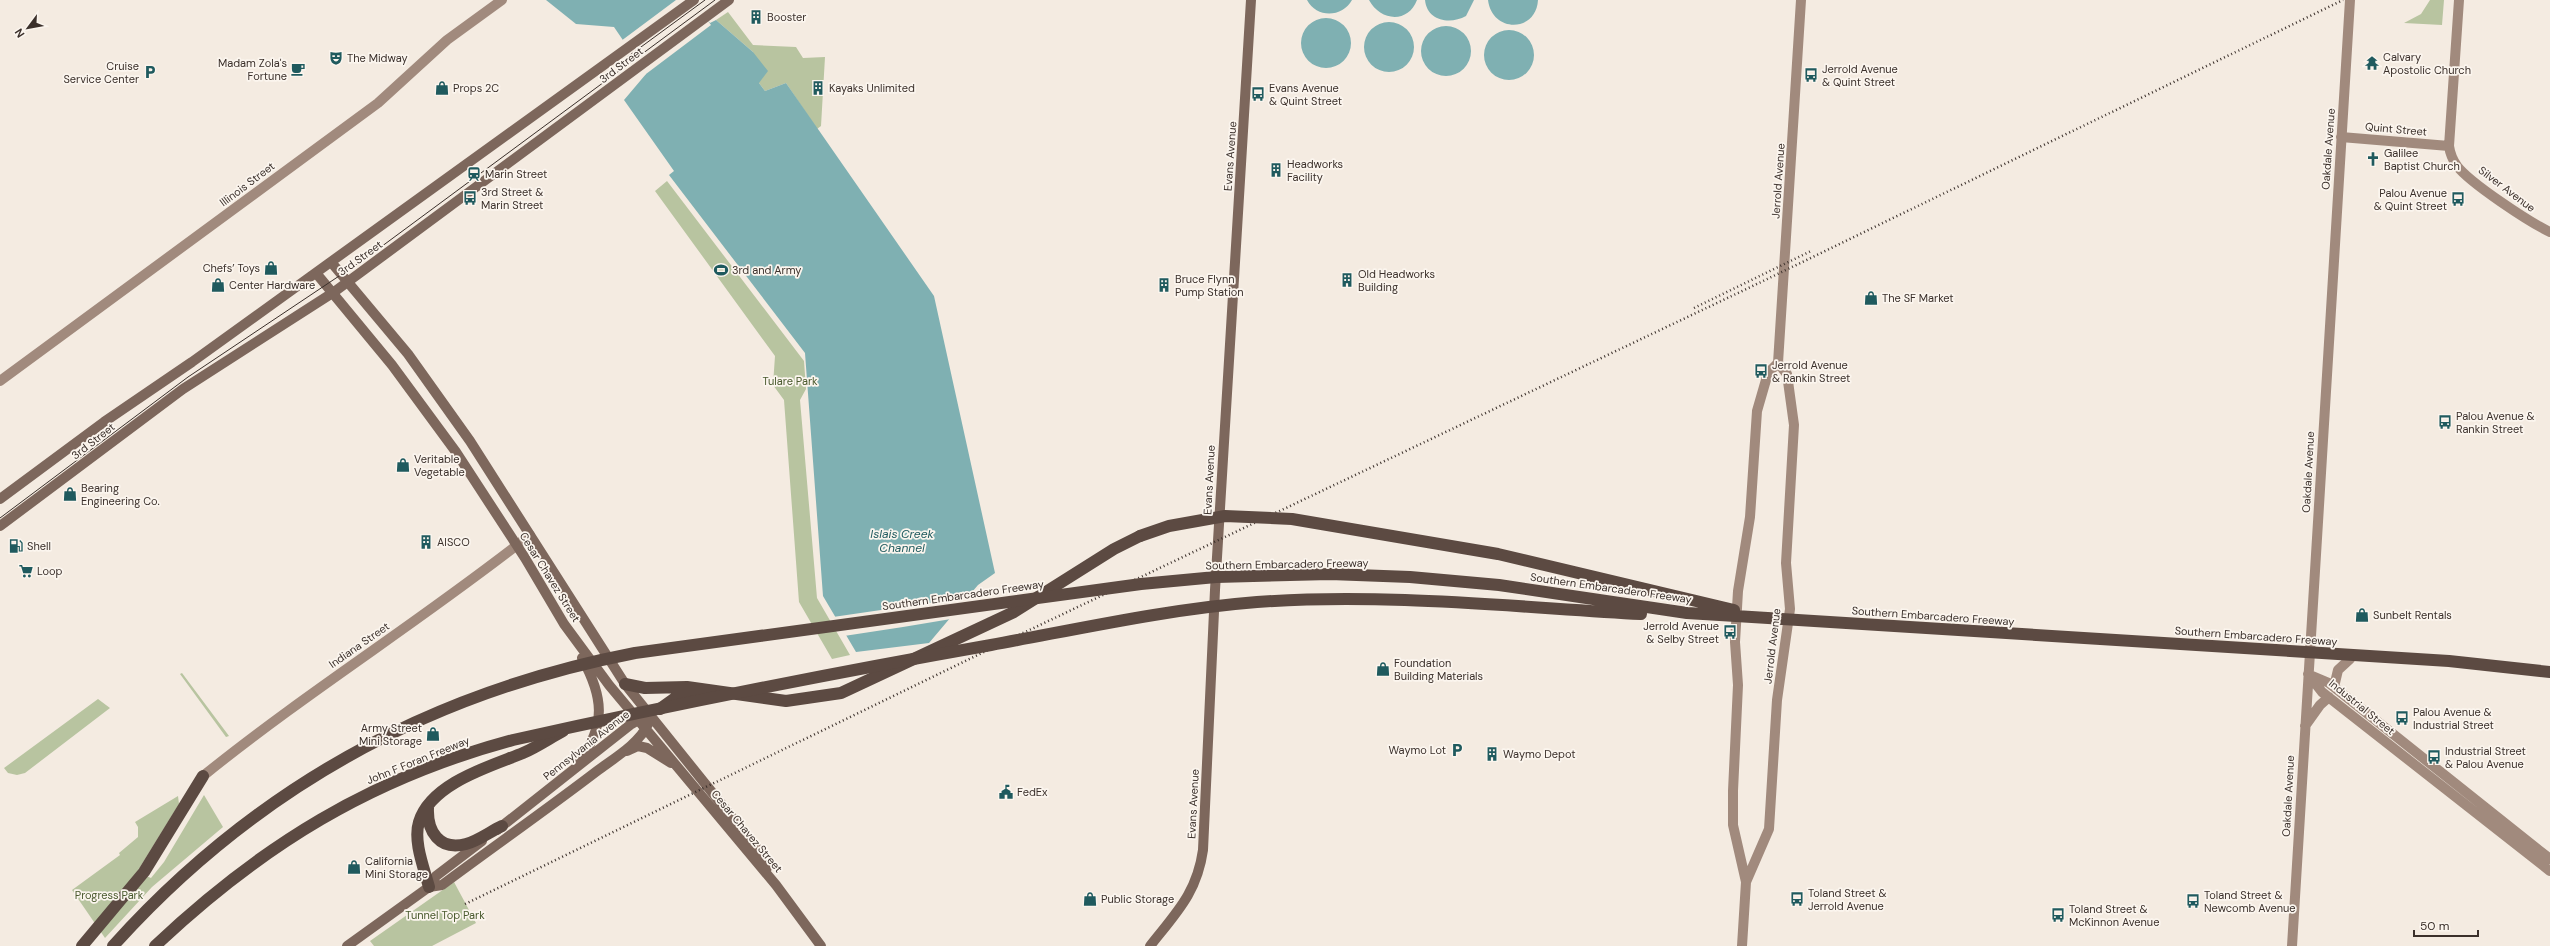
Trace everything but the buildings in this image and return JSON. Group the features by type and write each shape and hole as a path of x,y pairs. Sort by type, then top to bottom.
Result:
{"highway":[{"path":"625,684 645,688 687,687 786,701 823,697 853,689 1014,612 1114,549 1140,536 1169,526 1225,516 1292,519 1491,553 1734,610 1822,622"},
{"name":"Southern Embarcadero Freeway","path":"113,946 178,879 233,832 291,789 349,754 424,717 494,690 565,668 635,653 1141,584 1254,575 1330,574 1410,577 1499,586 1687,613 2449,661 2550,672"},
{"name":"Southern Embarcadero Freeway","path":"782,686 891,663 1200,609 1263,602 1360,599 1646,615 2441,666 2550,678"},
{"name":"John F Foran Freeway","path":"155,946 201,905 258,859 339,808 408,776 456,757 513,740 782,686"},
{"path":"651,716 674,699 702,689"},
{"path":"429,888 418,837 419,821 430,806 463,777 524,752 568,728"},
{"path":"82,946 130,890 156,853 203,776"},
{"path":"430,806 428,822 430,830 443,842 466,844 502,826"}],"main road":[{"name":"3rd Street","path":"0,499 104,422 316,273 694,0"},
{"name":"3rd Street","path":"0,526 183,389 348,282 729,0"},
{"name":"Evans Avenue","path":"1150,946 1195,885 1200,872 1203,850 1215,588 1251,0"},
{"name":"Cesar Chavez Street","path":"331,262 408,354 470,442 625,684 756,847 776,885"},
{"name":"Cesar Chavez Street","path":"316,273 334,292 392,365 456,452 517,545 564,624 637,719 776,885 821,946"},
{"path":"564,624 594,680 599,699 599,717 594,738 567,775"},
{"name":"Pennsylvania Avenue","path":"429,888 436,876 502,826 637,719 651,716"},
{"name":"Pennsylvania Avenue","path":"348,946 429,888 442,885 613,759 646,730 651,716"},
{"path":"613,759 638,746 647,748 679,768"}],"street":[{"name":"Illinois Street","path":"0,381 378,102 447,40 502,0"},
{"name":"Jerrold Avenue","path":"1742,946 1746,882 1733,818 1738,691 1735,642 1738,591 1750,517 1758,411 1768,373 1778,363 1801,0"},
{"name":"Oakdale Avenue","path":"2292,946 2304,726 2350,0"},
{"path":"2450,146 2459,0"},
{"name":"Quint Street","path":"2341,137 2450,146"},
{"name":"Silver Avenue","path":"2450,146 2453,160 2463,172 2532,224 2550,232"},
{"name":"Jerrold Avenue","path":"1746,882 1769,829 1777,700 1790,609 1786,563 1794,425 1787,374 1778,363"},
{"name":"Indiana Street","path":"203,776 264,727 530,535"},
{"path":"2334,687 2338,670 2350,659"},
{"name":"Industrial Street","path":"2308,674 2334,687 2550,860"},
{"name":"Industrial Street","path":"2308,674 2329,697 2550,872"},
{"path":"2304,726 2320,705 2329,697"}],"green space":[{"path":"2430,0 2444,0 2442,25 2404,23 2421,14"},
{"path":"728,12 753,45 796,47 803,58 825,57 821,126 817,129 786,83 765,91 759,83 753,52 716,20"},
{"name":"Tulare Park","path":"667,181 804,361 806,389 800,400 817,598 850,655 832,659 799,602 784,400 773,385 775,356 655,191"},
{"path":"182,673 229,736 226,737 180,674"},
{"path":"98,699 110,708 25,773 17,775 8,773 4,768"},
{"name":"Progress Park","path":"204,795 223,827 152,887 105,938 72,890 120,855 119,853 138,837 138,827 135,822 178,796 179,804 137,872 151,878 164,862"},
{"name":"Tunnel Top Park","path":"454,882 476,923 432,946 374,946 370,941"}],"water":[{"name":"Islais Creek Channel","path":"546,0 690,0 710,23 716,20 753,52 768,71 759,83 765,91 786,83 934,296 995,573 978,585 929,643 856,652 823,596 805,353 669,175 674,171 624,100 646,74 614,27 576,24"},
{"path":"1307,0 1352,0 1343,10 1330,14 1317,10 1311,6"},
{"path":"1369,0 1417,0 1413,8 1407,13 1394,17 1387,16 1380,12"},
{"path":"1425,0 1474,0 1466,16 1460,19 1447,20 1435,17 1430,13"},
{"path":"1488,0 1538,0 1535,11 1530,19 1514,25 1497,19 1491,11"},
{"path":"1321,18 1331,18 1344,25 1351,38 1351,48 1344,61 1331,68 1321,68 1312,64 1305,57 1301,48 1301,38 1305,29 1312,22"},
{"path":"1384,22 1394,22 1407,29 1414,42 1414,52 1407,65 1394,72 1384,72 1375,68 1368,61 1364,52 1364,42 1368,33 1375,26"},
{"path":"1441,26 1451,26 1464,33 1471,46 1471,56 1464,69 1451,76 1441,76 1432,72 1425,65 1421,56 1421,46 1425,37 1432,30"},
{"path":"1504,30 1514,30 1527,37 1534,50 1534,60 1527,73 1514,80 1504,80 1495,76 1488,69 1484,60 1484,50 1488,41 1495,34"}],"pier":[{"path":"676,0 693,0 711,25 642,77 643,73 621,41"},
{"path":"970,597 951,619 844,636 833,617"}],"tram line":[{"path":"626,58 705,0"},
{"path":"0,518 188,377 366,258 715,0"}],"railway":[{"path":"465,904 1021,634 1759,283 2343,0"},
{"path":"1694,308 1811,251"}],"place":[{"name":"Booster","path":"756,17"},
{"name":"The Midway","path":"336,58"},
{"name":"Calvary Apostolic Church","path":"2372,63"},
{"name":"Madam Zola's Fortune","path":"298,69"},
{"name":"Cruise Service Center","path":"150,72"},
{"name":"Jerrold Avenue & Quint Street","path":"1811,75"},
{"name":"Props 2C","path":"442,88"},
{"name":"Kayaks Unlimited","path":"818,88"},
{"name":"Evans Avenue & Quint Street","path":"1258,94"},
{"name":"Galilee Baptist Church","path":"2373,159"},
{"name":"Headworks Facility","path":"1276,170"},
{"name":"Marin Street","path":"474,174"},
{"name":"3rd Street & Marin Street","path":"470,198"},
{"name":"Palou Avenue & Quint Street","path":"2458,199"},
{"name":"Chefs’ Toys","path":"271,268"},
{"name":"3rd and Army","path":"721,270"},
{"name":"Old Headworks Building","path":"1347,280"},
{"name":"Center Hardware","path":"218,285"},
{"name":"Bruce Flynn Pump Station","path":"1164,285"},
{"name":"The SF Market","path":"1871,298"},
{"name":"Jerrold Avenue & Rankin Street","path":"1761,371"},
{"name":"Palou Avenue & Rankin Street","path":"2445,422"},
{"name":"Veritable Vegetable","path":"403,465"},
{"name":"Bearing Engineering Co.","path":"70,494"},
{"name":"AISCO","path":"426,542"},
{"name":"Shell","path":"16,546"},
{"name":"Loop","path":"26,571"},
{"name":"Sunbelt Rentals","path":"2362,615"},
{"name":"Jerrold Avenue & Selby Street","path":"1730,632"},
{"name":"Foundation Building Materials","path":"1383,669"},
{"name":"Palou Avenue & Industrial Street","path":"2402,718"},
{"name":"Army Street Mini Storage","path":"433,734"},
{"name":"Waymo Lot","path":"1457,750"},
{"name":"Waymo Depot","path":"1492,754"},
{"name":"Industrial Street & Palou Avenue","path":"2434,757"},
{"name":"FedEx","path":"1006,792"},
{"name":"California Mini Storage","path":"354,867"},
{"name":"Public Storage","path":"1090,899"},
{"name":"Toland Street & Jerrold Avenue","path":"1797,899"},
{"name":"Toland Street & Newcomb Avenue","path":"2193,901"},
{"name":"Toland Street & McKinnon Avenue","path":"2058,915"}]}
